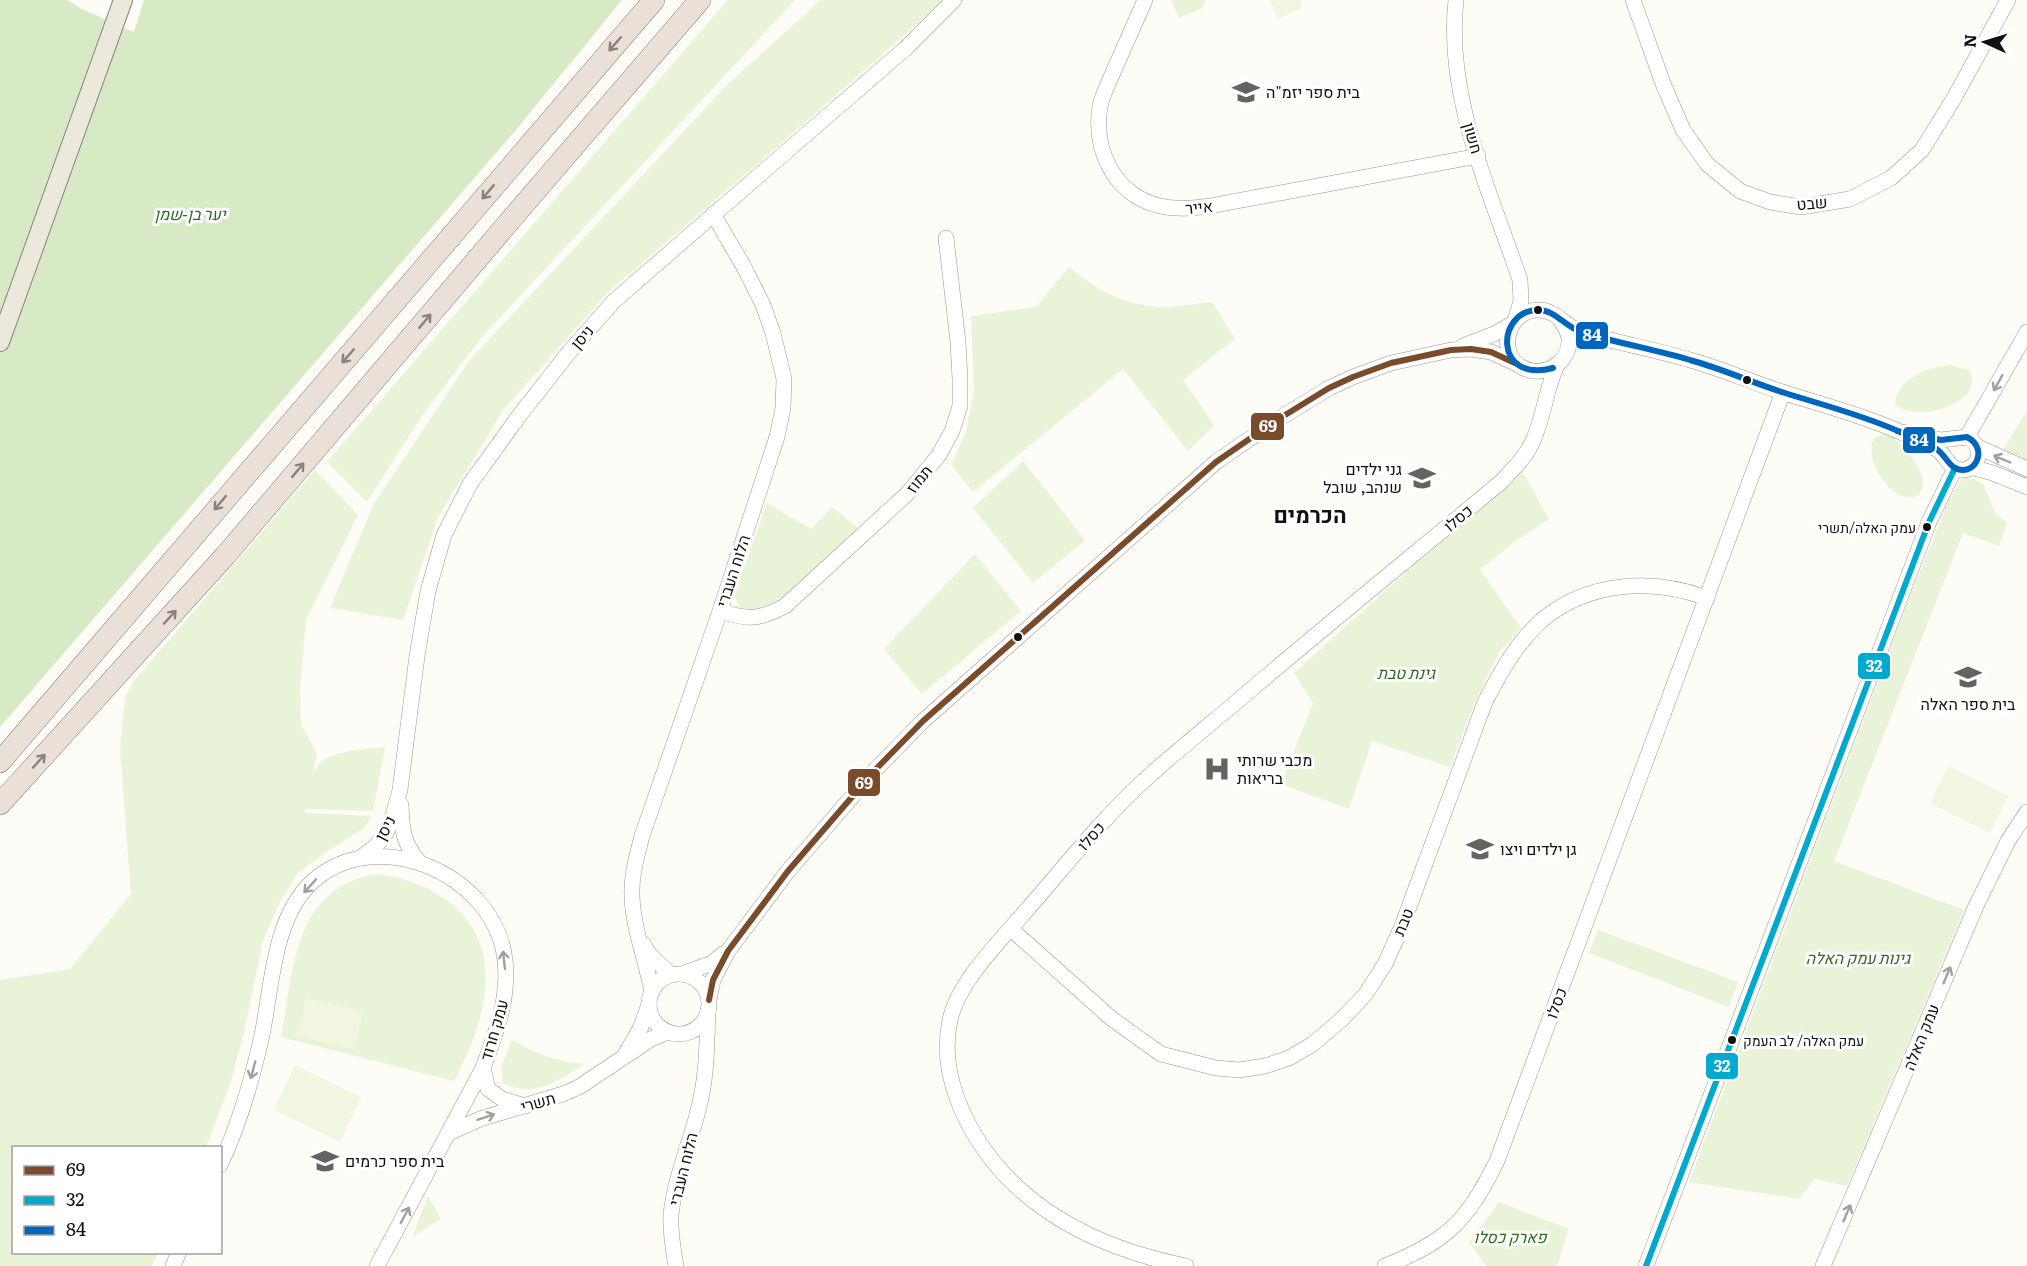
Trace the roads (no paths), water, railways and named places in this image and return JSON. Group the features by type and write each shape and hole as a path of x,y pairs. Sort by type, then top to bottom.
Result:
{"highway":[{"path":"0,762 238,481 408,288 537,134 654,0"},
{"path":"0,804 225,556 700,0"}],"main road":[{"path":"0,342 123,0"}],"street":[{"name":"ניסן","path":"360,858 375,847 391,823 400,790 417,656 428,591 444,535 470,484 519,416 614,300 906,48 954,0"},
{"name":"אייר","path":"1145,0 1101,104 1098,127 1101,149 1110,170 1123,188 1140,199 1160,206 1184,209 1210,207 1478,156"},
{"name":"חשון","path":"1456,0 1454,52 1462,101 1522,291 1513,322"},
{"name":"שבט","path":"1633,0 1664,86 1683,130 1707,164 1740,191 1770,202 1801,207 1850,199 1891,178 1922,150 1953,100 2008,0"},
{"name":"הלוח העברי","path":"651,997 635,921 632,895 634,866 642,836 720,612 777,437 783,408 784,379 773,333 763,305 713,214"},
{"name":"תמוז","path":"720,612 754,618 769,615 785,606 907,495 939,455 952,431 960,406 958,342 946,238"},
{"name":"חשון","path":"1517,270 1533,297 1556,316"},
{"path":"673,1033 688,1033 704,1020 713,980 728,951 788,871 877,768 908,737 1216,462 1277,420 1329,388 1353,377 1391,363 1451,350 1494,334 1528,311 1539,310 1556,316 1574,329 1693,360 1836,408 1897,431 1938,450 1958,465 1993,473 2027,487"},
{"path":"1556,316 1566,328 1569,339 1568,350 1561,361"},
{"path":"1513,322 1508,334 1507,345 1510,356 1522,367"},
{"path":"1958,465 1946,450 1948,445 1967,441 2027,332"},
{"path":"1451,350 1471,349 1491,352 1537,372 1553,368 1579,347 1602,342 1618,342"},
{"name":"כסלו","path":"1186,1266 1127,1259 1048,1212 1006,1178 979,1143 957,1101 949,1070 947,1044 950,1018 976,970 1107,817 1136,788 1288,658 1501,482 1520,462 1539,426 1548,388 1561,361"},
{"name":"כסלו","path":"1522,367 1533,377 1539,394 1541,410 1539,426"},
{"name":"כסלו","path":"1384,1266 1416,1253 1450,1231 1470,1209 1497,1161 1783,392"},
{"path":"1897,431 1941,440 1967,441 2027,469"},
{"path":"1646,1266 1929,522 1958,465 1978,460 1967,441"},
{"name":"טבת","path":"1011,929 1112,1019 1161,1054 1216,1068 1239,1070 1265,1066 1289,1058 1313,1044 1341,1020 1365,995 1385,964 1402,926 1485,702 1518,647 1542,621 1565,605 1593,592 1613,587 1641,585 1684,590 1707,598"},
{"name":"ניסן","path":"400,790 404,840 421,864"},
{"name":"עמק האלה","path":"1823,1266 1980,896 2008,841 2027,812"},
{"name":"עמק חרוד","path":"222,1160 237,1126 252,1076 285,925 296,903 311,883 334,866 377,855 400,857 444,874 472,894 485,909 497,930 504,953 506,976 504,1001 496,1034 483,1068 377,1266"},
{"name":"הלוח העברי","path":"639,934 649,954 676,975"},
{"path":"705,1072 699,1048 655,1021 650,1012 651,997 658,983 712,963 728,951"},
{"path":"676,975 692,977 700,983 705,990 708,1005"},
{"name":"תשרי","path":"620,1060 633,1043 641,1027 651,997"},
{"name":"הלוח העברי","path":"676,1266 671,1216 675,1191 701,1098 705,1072 708,1005"},
{"name":"תשרי","path":"449,1133 480,1119 579,1087 651,1039 673,1033"},
{"path":"483,1068 488,1089 502,1099 525,1106"}],"place":[{"name":"בית ספר יזמ\"ה","path":"1246,92"},
{"name":"גני ילדים שנהב, שובל","path":"1422,478"},
{"name":"עמק האלה/תשרי","path":"1927,527"},
{"name":"בית ספר האלה","path":"1968,677"},
{"name":"מכבי שרותי בריאות","path":"1217,769"},
{"name":"גן ילדים ויצו","path":"1480,849"},
{"name":"עמק האלה/ לב העמק","path":"1732,1040"},
{"name":"בית ספר כרמים","path":"325,1161"}],"district":[{"name":"הכרמים","path":"1310,515"}],"park label":[{"name":"יער בן-שמן","path":"190,214"},
{"name":"גינת טבת","path":"1406,673"},
{"name":"גינות עמק האלה","path":"1858,958"},
{"name":"פארק כסלו","path":"1510,1237"}]}
